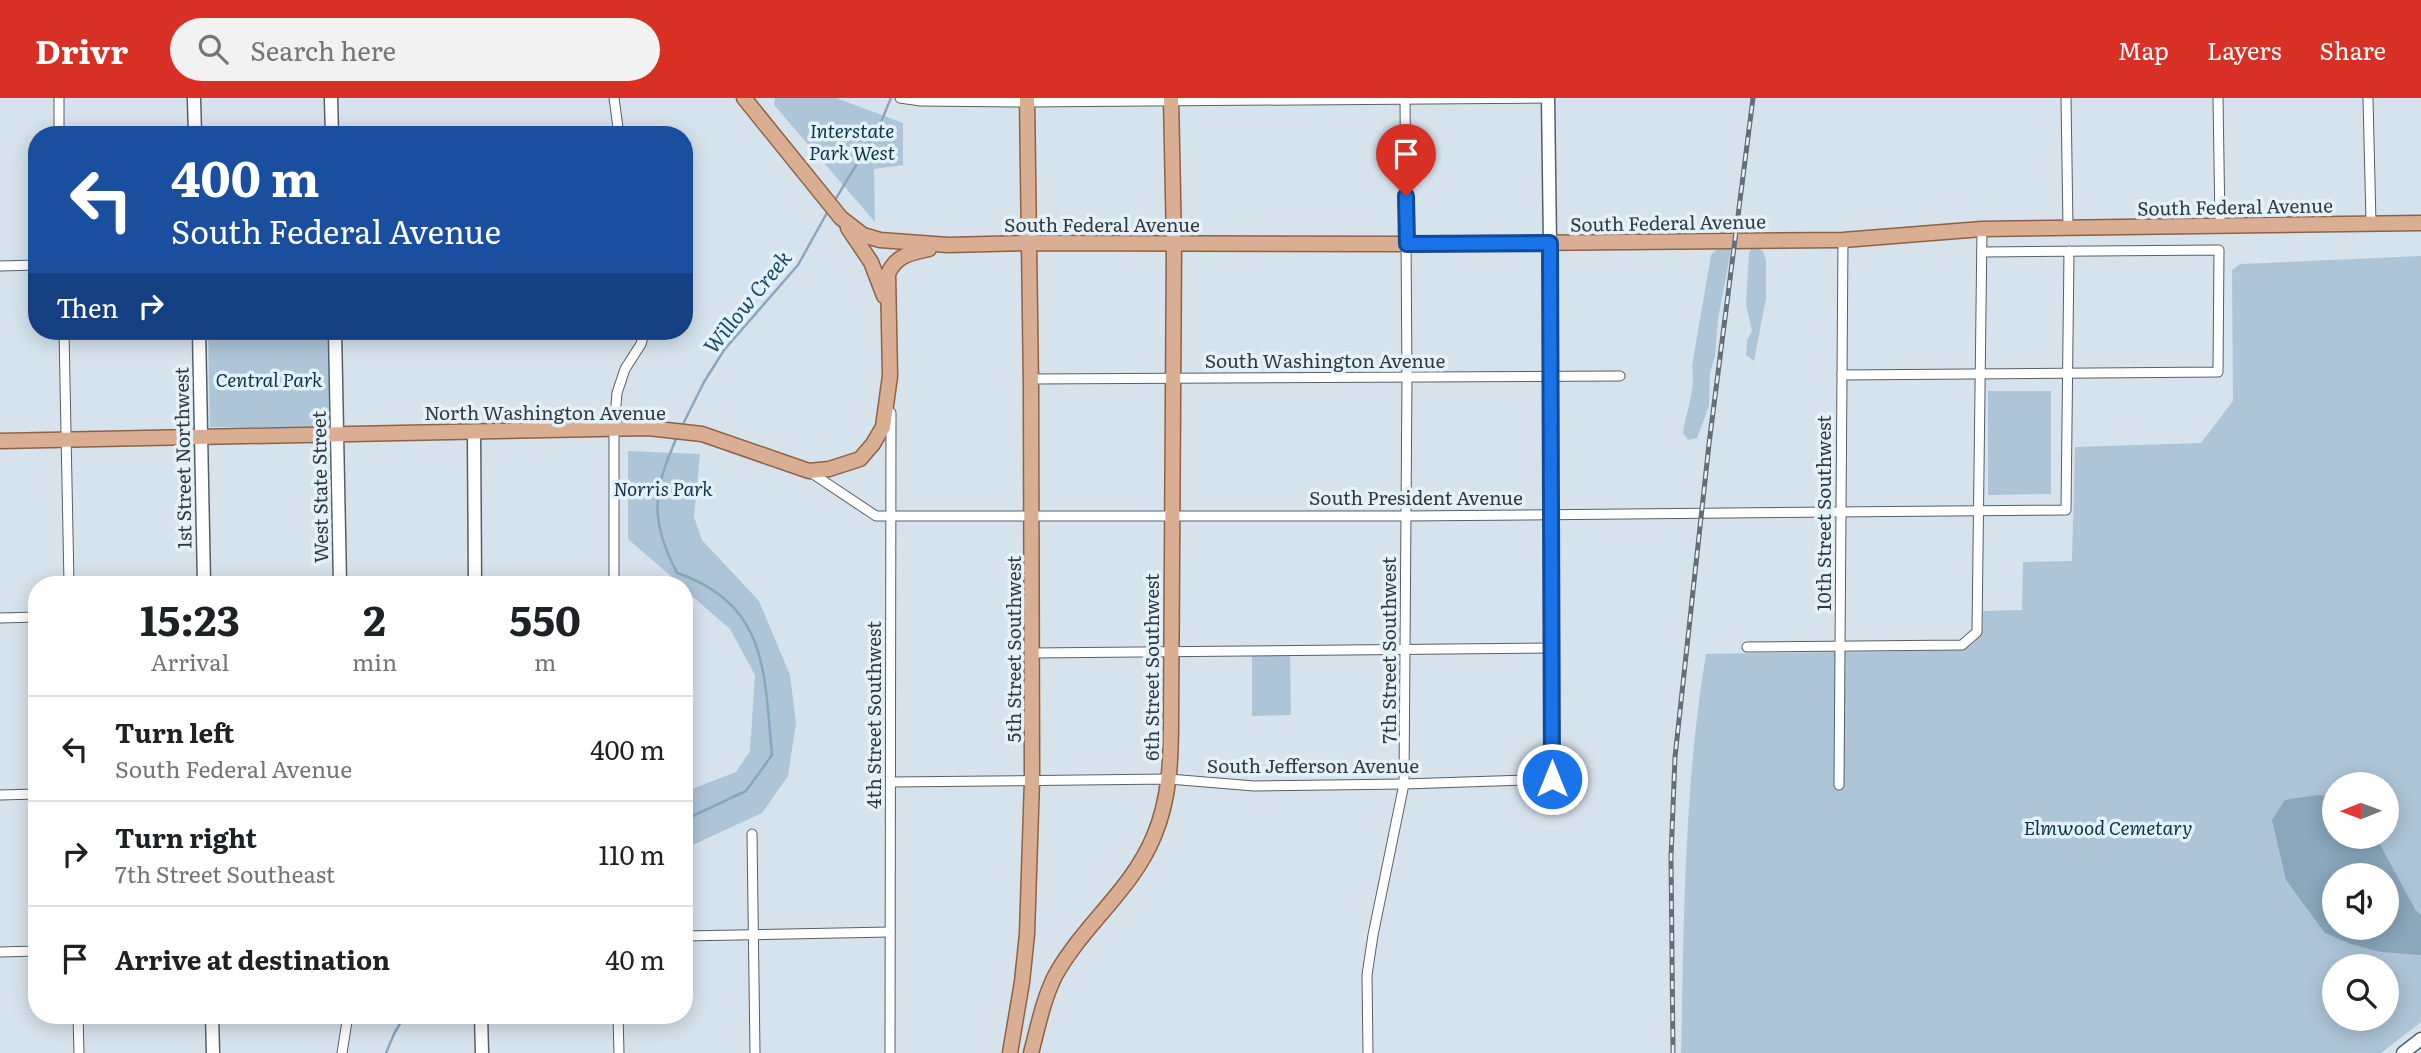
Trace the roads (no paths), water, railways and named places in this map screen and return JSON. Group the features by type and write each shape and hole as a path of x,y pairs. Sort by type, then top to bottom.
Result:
{"main road":[{"path":"194,98 195,126"},
{"path":"331,98 332,126"},
{"name":"South Federal Avenue","path":"744,98 841,218 863,235 880,240 948,245 1843,240 1982,229 2421,223"},
{"path":"1548,98 1550,243"},
{"name":"6th Street Southwest","path":"1031,1053 1043,1007 1055,976 1087,930 1121,892 1139,863 1161,818 1169,779 1174,243 1171,99"},
{"name":"5th Street Southwest","path":"1010,1053 1027,933 1032,780 1027,100"},
{"path":"841,218 871,262 888,310"},
{"name":"North Washington Avenue","path":"0,442 648,428 702,435 809,471 846,465 860,458 883,427 890,376 887,282 891,267 905,254 948,245"},
{"name":"1st Street Northwest","path":"199,340 204,576"},
{"name":"West State Street","path":"336,340 340,576"},
{"path":"474,432 475,576"},
{"path":"212,1024 213,1053"},
{"path":"481,1024 482,1053"},
{"path":"2403,1053 2421,1039"}],"street":[{"path":"59,98 59,126"},
{"path":"614,98 618,126"},
{"path":"755,98 761,118"},
{"name":"7th Street Southwest","path":"1368,1053 1367,975 1404,784 1407,377 1405,98"},
{"path":"904,99 1548,98"},
{"path":"2066,98 2068,227"},
{"path":"2218,98 2220,224"},
{"path":"2368,98 2371,223"},
{"path":"1747,647 1962,645 1977,632 1978,376 1982,229"},
{"name":"10th Street Southwest","path":"1839,785 1843,240"},
{"path":"1032,653 1551,648 1550,243"},
{"path":"1842,375 2218,372 2219,250 1982,252"},
{"path":"2068,374 2069,251"},
{"path":"0,266 28,265"},
{"path":"64,340 69,576"},
{"path":"614,576 614,429 617,393 625,369 642,340"},
{"name":"South President Avenue","path":"892,516 1406,516 2066,510 2068,374"},
{"name":"4th Street Southwest","path":"890,376 890,1053"},
{"name":"South Washington Avenue","path":"1031,379 1620,376"},
{"path":"809,471 876,516 892,516"},
{"path":"0,618 28,617"},
{"name":"South Jefferson Avenue","path":"891,782 1169,779 1254,786 1552,779 1551,648"},
{"path":"0,795 28,794"},
{"path":"752,834 755,1053"},
{"path":"693,936 890,932"},
{"path":"0,952 28,951"},
{"path":"78,1024 79,1053"},
{"path":"342,1053 347,1024"},
{"path":"618,1024 618,1053"}],"waterway":[{"name":"Willow Creek","path":"835,200 878,129 891,98"},
{"name":"Willow Creek","path":"681,428 724,350 798,265 828,211"},
{"name":"Willow Creek","path":"677,437 659,490 658,520 668,554 677,573 684,576"},
{"name":"Willow Creek","path":"693,580 707,586 730,603 745,623 756,645 767,697 772,755 746,791 693,816"},
{"name":"Willow Creek","path":"386,1053 400,1024"}],"railway":[{"path":"1673,1053 1671,857 1675,757 1709,444 1753,98"}],"park label":[{"name":"Interstate Park West","path":"852,141"},
{"name":"Central Park","path":"269,379"},
{"name":"Norris Park","path":"663,488"},
{"name":"Elmwood Cemetary","path":"2108,827"}]}
